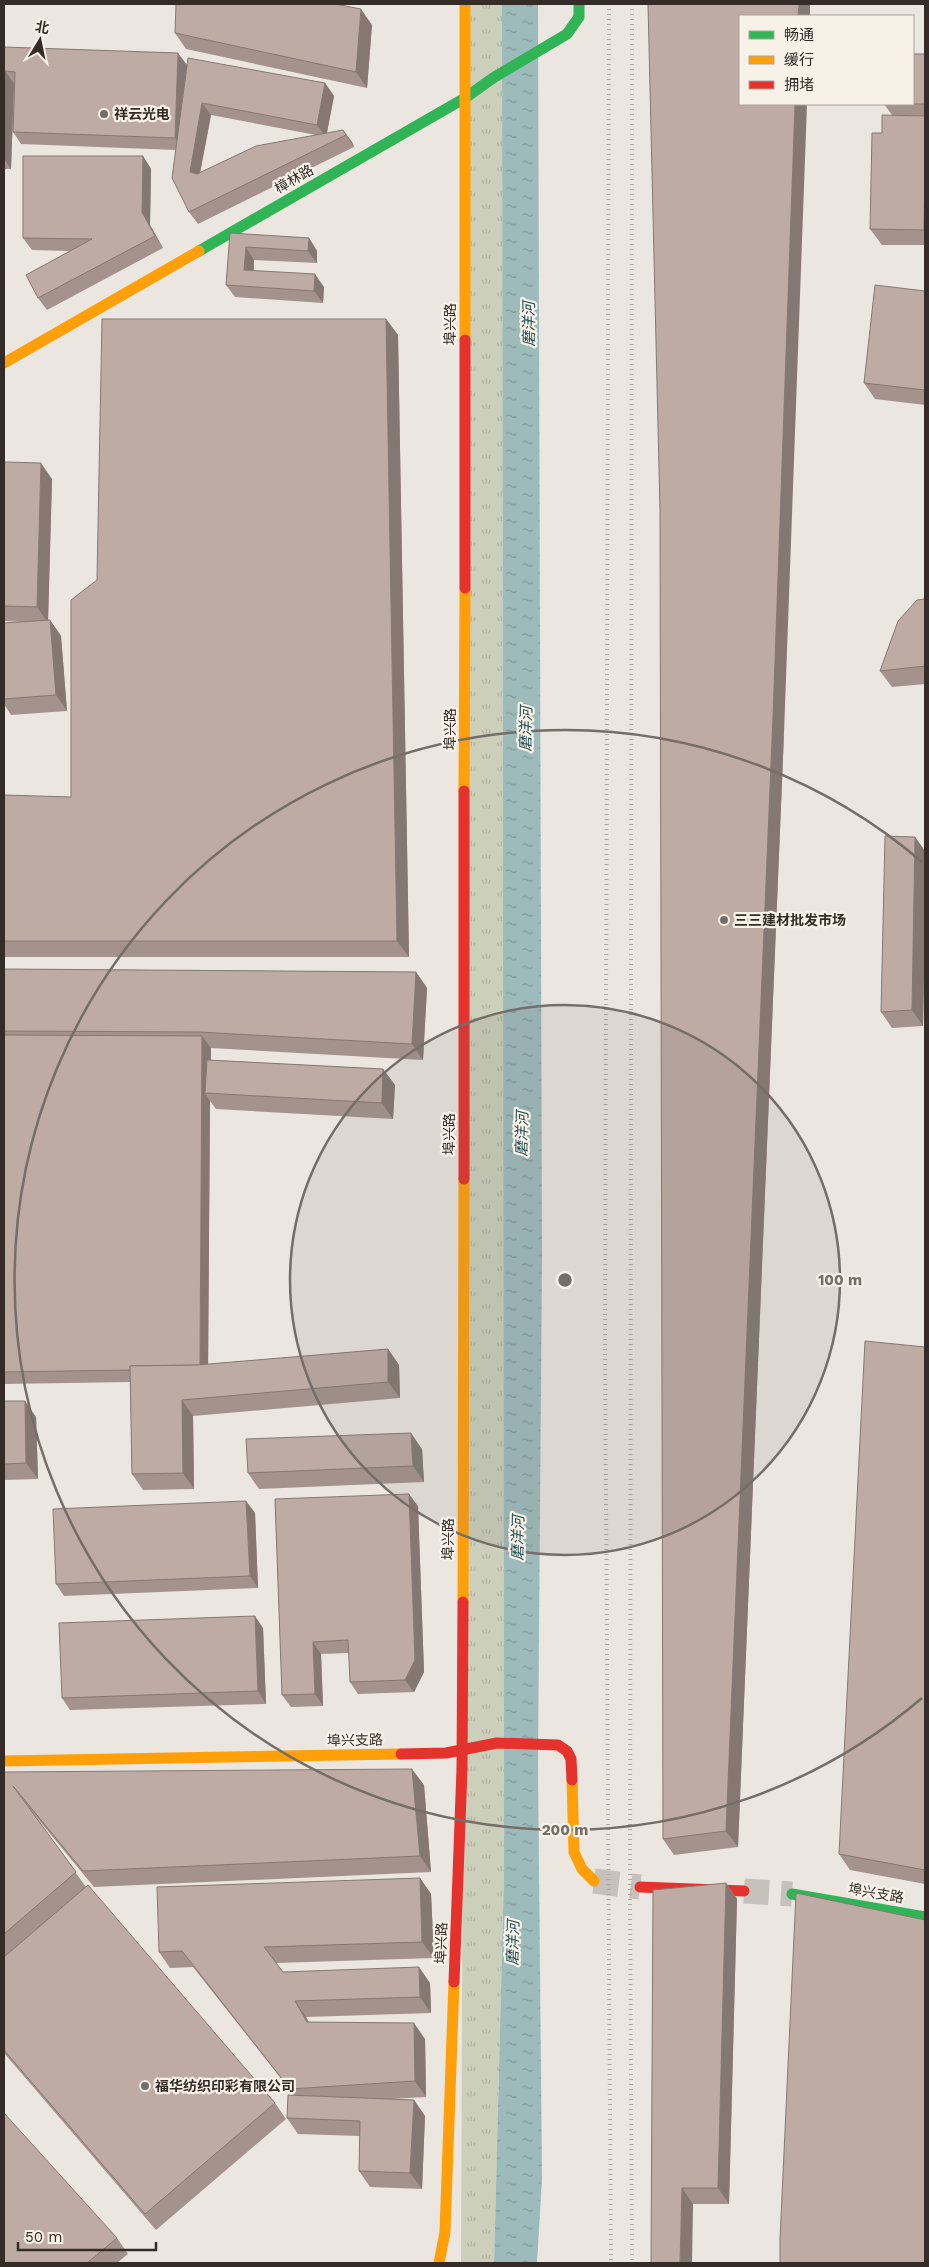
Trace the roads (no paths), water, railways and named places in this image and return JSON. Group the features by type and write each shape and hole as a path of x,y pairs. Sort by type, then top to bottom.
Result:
{"street":[{"name":"埠兴路","path":"439,2263 445,2232 462,1749 465,4"},
{"name":"樟林路","path":"4,363 465,98 493,78 555,42 575,25 579,17 579,4"},
{"name":"埠兴支路","path":"4,1761 436,1753 497,1743 558,1745 566,1751 571,1759 574,1852 582,1869 594,1881"},
{"path":"640,1887 744,1891"},
{"name":"埠兴支路","path":"792,1894 925,1917"}],"water":[{"name":"磨洋河","path":"502,4 538,4 542,1255 538,1764 542,2178 537,2263 494,2263 504,1874"}],"tunnel":[{"path":"594,1881 640,1887"},
{"path":"744,1891 792,1894"}],"railway":[{"path":"609,4 605,1344 611,2263"},
{"path":"632,4 630,1903 632,2263"}],"place":[{"name":"祥云光电","path":"104,114"},
{"name":"三三建材批发市场","path":"724,920"},
{"name":"福华纺织印彩有限公司","path":"145,2086"}]}
